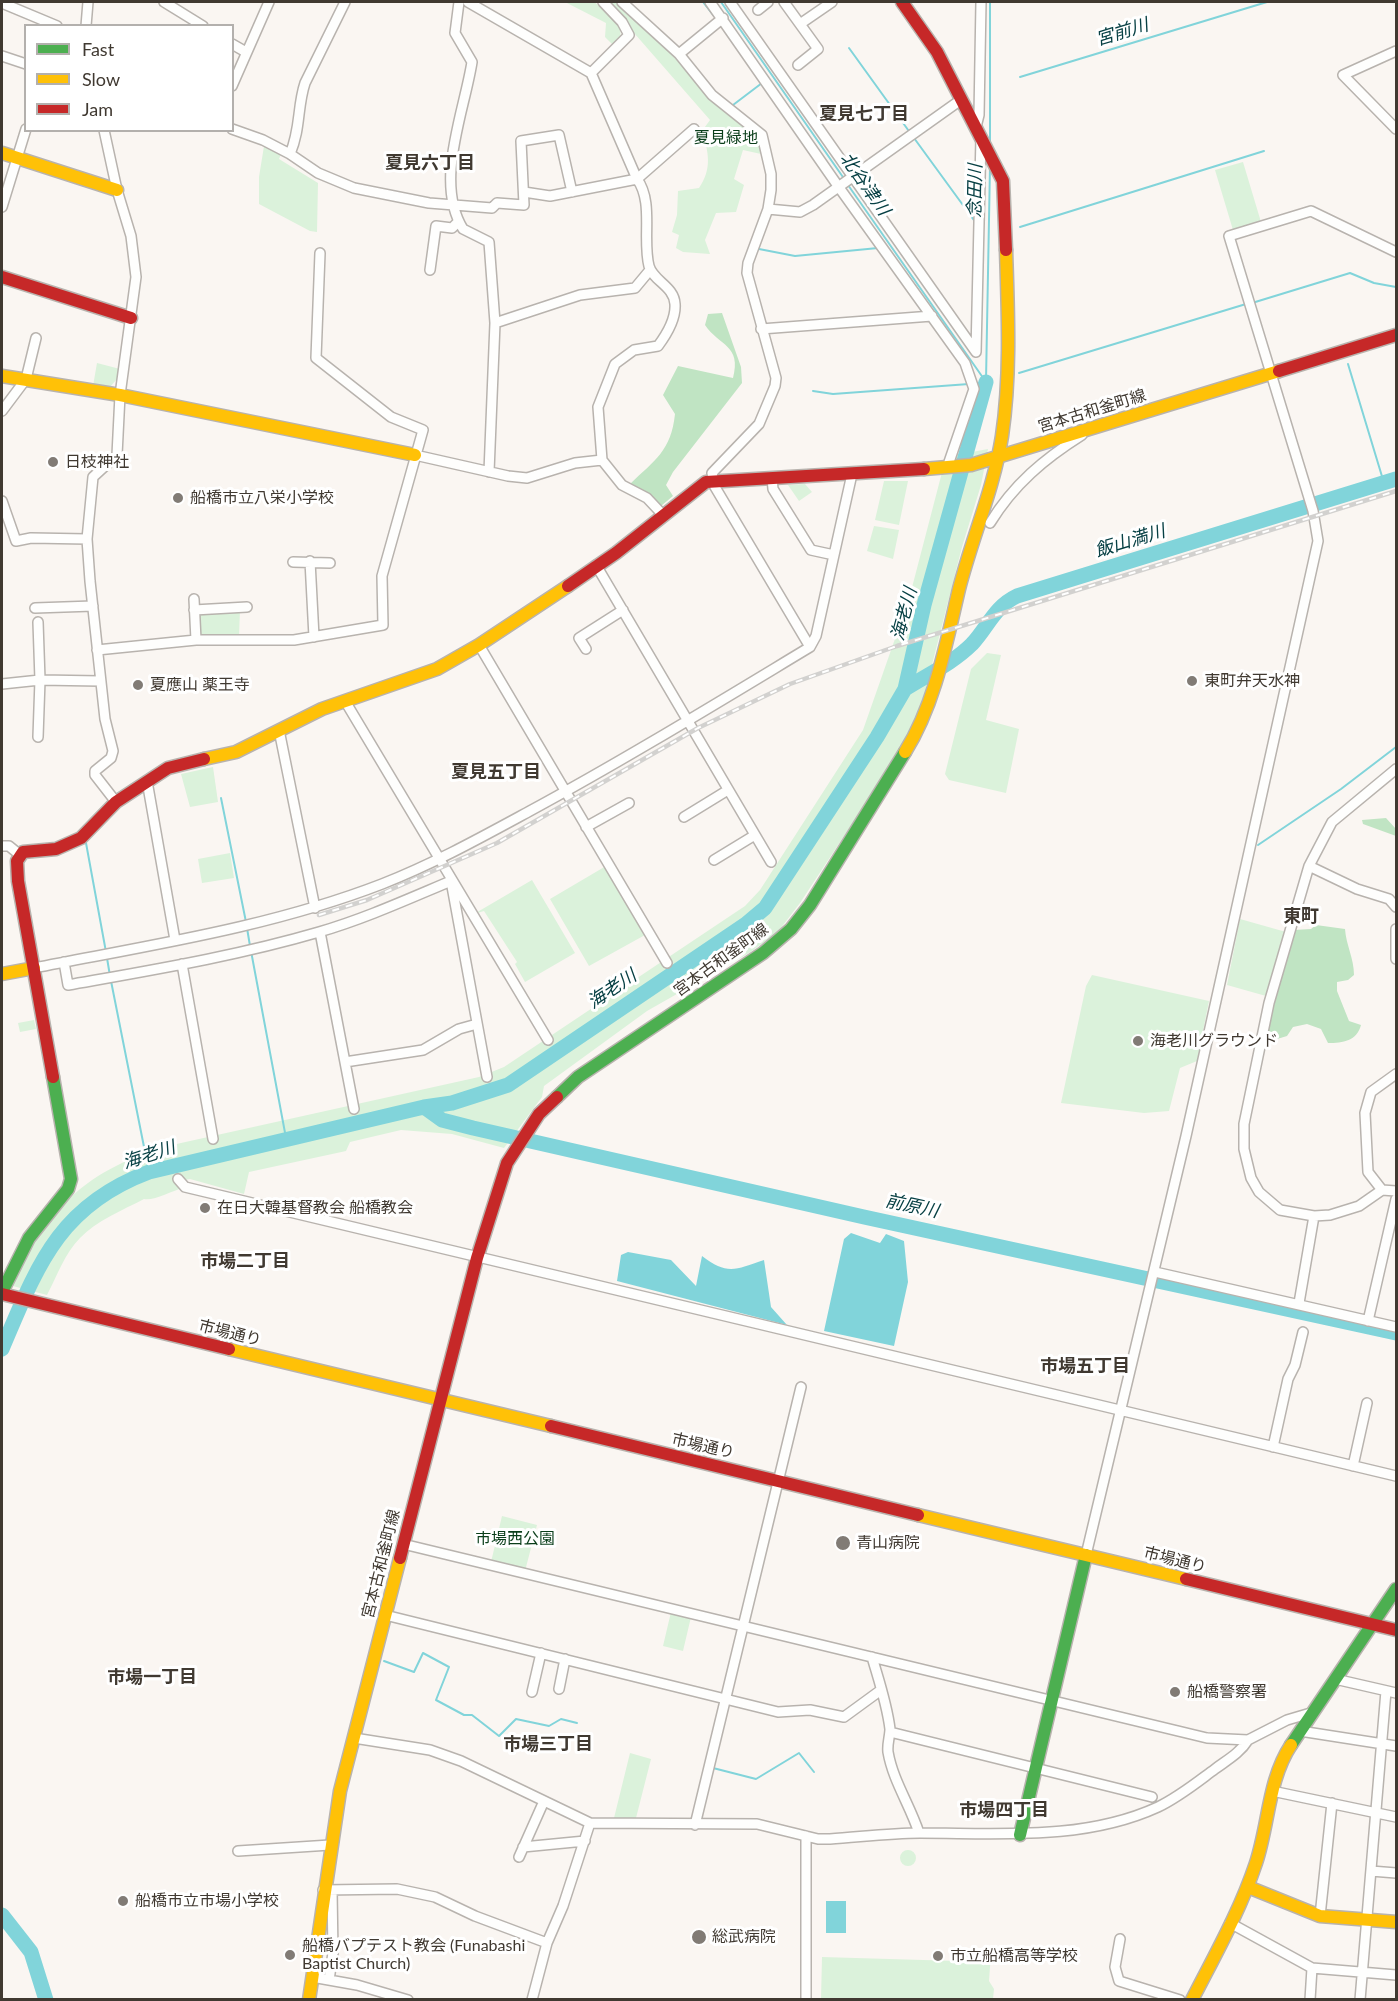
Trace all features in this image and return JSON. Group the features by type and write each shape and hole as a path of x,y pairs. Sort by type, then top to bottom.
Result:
{"street":[{"path":"86,24 88,2"},
{"path":"164,2 200,24"},
{"path":"234,82 268,2"},
{"path":"290,154 298,136 301,95 305,83 345,2"},
{"path":"459,2 455,33 472,62 452,162 452,205 463,229 489,242 495,323 489,472"},
{"path":"468,2 591,73 642,186 645,199 645,250 650,270 673,295 675,313 658,346 626,354 615,364 608,376 598,407 602,460 622,485 647,498 663,515"},
{"path":"591,73 629,35 622,22 603,2"},
{"path":"622,2 679,54 712,94 762,135 771,174 768,209 748,263 747,273 776,378 775,386 759,424 714,469 713,480 810,647"},
{"path":"710,2 844,182 976,352 981,2"},
{"path":"730,2 844,182 965,363 974,389 951,465"},
{"path":"758,10 768,2"},
{"path":"784,2 818,49 798,64"},
{"path":"800,24 832,2"},
{"path":"902,2 932,44 1003,181 1008,303 1007,375 999,457"},
{"path":"2,3 52,24"},
{"path":"679,54 723,18"},
{"path":"234,45 246,52"},
{"path":"1394,123 1343,75 1396,51"},
{"path":"2,56 24,63"},
{"path":"768,209 800,212 962,99"},
{"path":"524,192 550,196 637,179 694,129"},
{"path":"234,130 290,154 318,173 345,186 429,203 492,208 497,203 524,205 521,141 559,135 572,192"},
{"path":"2,207 25,132"},
{"path":"104,132 135,258 136,277 120,395 117,455 93,477 87,539 100,681 113,751 111,758 95,771 95,775 116,802"},
{"path":"2,153 117,189"},
{"path":"1020,1835 1120,1411 1155,1274 1251,851 1318,541 1312,511 1229,236 1311,211 1396,252"},
{"path":"430,270 436,226 452,228 458,222"},
{"path":"98,650 195,640 253,638 272,641 383,626 382,576 422,428 391,417 316,358 320,253"},
{"path":"495,323 562,300 635,288 650,270"},
{"path":"2,277 131,318"},
{"path":"761,328 932,316"},
{"name":"宮本古和釜町線","path":"713,480 852,474 971,465 1396,335"},
{"path":"2,411 26,379 36,338"},
{"path":"2,376 120,395 527,478 575,463 602,460"},
{"path":"990,523 1012,490 1037,465 1089,430"},
{"name":"宮本古和釜町線","path":"309,2000 328,1890 330,1845 354,1738 477,1258 499,1184 521,1140 554,1099 578,1077 763,953 791,929 810,905 896,770 916,732 938,674 970,548 999,457"},
{"path":"2,974 175,940 315,908 441,860 566,792 687,721 810,647 816,636 852,474"},
{"path":"772,478 773,489 811,550 834,555"},
{"path":"6,1294 29,1238 68,1189 71,1179 18,881 17,866 20,855 28,850 62,848 81,838 116,802 168,768 236,752 322,709 427,673 479,645 626,546 695,488 713,480"},
{"path":"2,501 16,541 31,538 87,539"},
{"path":"310,561 314,637"},
{"path":"293,562 330,563"},
{"path":"596,565 771,862"},
{"path":"194,599 195,640"},
{"path":"35,608 93,606"},
{"path":"194,610 247,607"},
{"path":"586,650 579,638 622,610"},
{"path":"38,622 40,680 38,737"},
{"path":"479,645 667,963"},
{"path":"2,684 40,680 100,681"},
{"path":"345,701 548,1040"},
{"path":"279,730 315,908"},
{"path":"1396,769 1332,822 1309,866 1269,1002 1244,1124 1244,1149 1251,1178 1259,1192 1280,1210 1314,1216 1330,1215 1359,1206 1382,1190 1396,1191"},
{"path":"147,781 175,940"},
{"path":"684,817 728,790"},
{"path":"586,827 629,803"},
{"path":"714,860 755,835"},
{"path":"2,846 9,846 20,855"},
{"path":"1309,866 1358,889 1389,899 1396,907"},
{"path":"64,962 68,985 182,964 320,932 389,908 451,880"},
{"path":"451,880 487,1077"},
{"path":"1396,929 1396,959"},
{"path":"320,932 354,1109"},
{"path":"182,964 213,1139"},
{"path":"345,1062 423,1050 459,1029 477,1024"},
{"path":"1382,1190 1368,1172 1365,1113 1371,1092 1396,1074"},
{"path":"178,1179 185,1187 1396,1476"},
{"path":"1368,1321 1396,1199"},
{"path":"1299,1303 1314,1216"},
{"path":"1155,1274 1299,1303 1396,1327"},
{"name":"市場通り","path":"6,1294 1396,1630"},
{"path":"1273,1447 1288,1379 1296,1365 1303,1332"},
{"path":"695,1825 801,1387"},
{"path":"1353,1466 1367,1403"},
{"path":"403,1544 742,1628 1207,1738 1248,1740 1287,1720 1314,1712"},
{"path":"1192,2000 1248,1887 1263,1842 1272,1791 1281,1760 1370,1624 1396,1589"},
{"path":"385,1615 778,1712 810,1710 844,1717 881,1690"},
{"path":"532,1692 541,1653"},
{"path":"872,1657 890,1732 888,1750 901,1796 919,1833"},
{"path":"559,1689 565,1659"},
{"path":"1335,1679 1391,1692 1382,1743 1360,2000"},
{"path":"1300,1731 1396,1746"},
{"path":"890,1732 1152,1797"},
{"path":"354,1738 430,1750 466,1763 590,1823 757,1824 806,1836 830,1839 919,1833 1020,1835 1073,1830 1126,1818 1160,1807 1193,1787 1243,1749 1248,1740"},
{"path":"1272,1791 1396,1816"},
{"path":"519,1857 544,1801"},
{"path":"1320,1916 1332,1803"},
{"path":"532,2000 547,1943 590,1823"},
{"path":"806,1836 806,2000"},
{"path":"523,1847 585,1841"},
{"path":"238,1851 330,1845"},
{"path":"1371,1871 1396,1873"},
{"path":"1248,1887 1320,1916 1396,1922"},
{"path":"329,1980 333,1953 328,1890 397,1889 435,1897 475,1916 547,1943"},
{"path":"1230,1923 1312,1968 1396,1975"},
{"path":"1120,1939 1115,1967 1119,1981 1180,2000"},
{"path":"1310,2000 1312,1968"},
{"path":"312,1977 408,2000"}],"green space":[{"path":"565,2 594,2 606,11 616,22 621,34 615,47 605,37 606,23"},
{"name":"夏見緑地","path":"607,2 617,2 759,139 761,154 743,150 734,179 744,185 736,212 716,213 705,240 710,254 683,252 676,248 679,235 672,232 677,215 678,191 699,188 706,174 708,154 702,131 710,120"},
{"path":"268,145 282,152 279,159 318,183 317,232 310,231 259,204 259,177 264,146"},
{"path":"1243,162 1261,222 1233,230 1215,170"},
{"path":"722,313 741,367 742,383 673,472 666,485 673,496 661,506 630,484 660,454 670,437 675,414 663,395 678,366 733,378 735,367 732,352 705,325 708,314"},
{"path":"97,363 120,369 117,379 110,387 93,386"},
{"path":"988,449 981,485 962,547 923,700 908,735 800,903 777,933 749,953 647,1011 544,1086 542,1097 504,1148 452,1134 401,1130 350,1142 346,1151 249,1172 244,1194 190,1179 178,1181 183,1188 158,1197 144,1199 110,1216 86,1232 70,1251 47,1295 9,1285 40,1232 57,1210 98,1176 122,1163 181,1143 479,1077 504,1067 745,906 760,890 863,730 909,599 946,457"},
{"path":"884,481 908,481 899,525 875,520"},
{"path":"805,484 812,492 799,501 788,485"},
{"path":"874,526 899,530 893,559 867,551"},
{"path":"240,610 239,636 200,636 197,613"},
{"path":"987,653 1001,655 986,720 1019,729 1006,793 949,780 945,774 971,669"},
{"path":"213,767 218,802 190,807 181,774"},
{"path":"1386,818 1396,829 1396,836 1363,824 1362,820"},
{"path":"230,853 234,878 202,883 198,859"},
{"path":"606,866 645,935 589,966 550,899"},
{"path":"532,880 575,953 525,982 515,964 517,962 484,911 474,914"},
{"path":"1240,919 1286,932 1266,996 1227,985"},
{"path":"1316,925 1345,929 1354,975 1348,980 1337,982 1337,991 1349,1021 1361,1025 1359,1030 1349,1040 1328,1043 1321,1029 1307,1024 1293,1027 1287,1036 1264,1043 1272,1004 1294,930 1311,929"},
{"name":"海老川グラウンド","path":"1092,975 1209,1001 1197,1061 1180,1068 1169,1111 1144,1113 1061,1103 1086,986"},
{"path":"34,1020 36,1029 20,1032 18,1023"},
{"name":"市場西公園","path":"502,1516 537,1525 525,1571 491,1562"},
{"path":"671,1612 691,1617 683,1651 663,1646"},
{"path":"630,1753 651,1759 636,1818 614,1818"},
{"path":"908,1850 914,1852 916,1858 914,1864 908,1866 902,1864 900,1858 902,1852"},
{"path":"963,1953 991,1953 989,1981 994,1989 993,1999 821,1999 822,1957 957,1961"}],"water":[{"path":"851,1233 880,1243 886,1234 904,1241 908,1282 894,1346 824,1331 844,1239"},
{"path":"628,1252 671,1260 696,1286 702,1256 718,1266 732,1269 764,1260 771,1307 787,1325 617,1281 621,1255"},
{"path":"826,1901 846,1901 846,1933 826,1933"}],"waterway":[{"path":"703,2 714,16"},
{"name":"北谷津川","path":"721,2 845,180"},
{"name":"念田川","path":"990,2 990,146"},
{"name":"宮前川","path":"1020,77 1267,2"},
{"path":"849,48 911,134"},
{"path":"733,105 762,83"},
{"path":"914,138 976,223"},
{"path":"1020,227 1264,151"},
{"name":"念田川","path":"986,380 990,166"},
{"name":"北谷津川","path":"848,185 986,382"},
{"path":"759,249 795,256 878,248"},
{"path":"1252,303 1350,273 1374,283 1396,287"},
{"path":"1019,373 1246,304"},
{"path":"1348,364 1384,483"},
{"name":"海老川","path":"2,1349 27,1292 54,1242 93,1202 118,1186 149,1172 424,1107 452,1103 508,1085 746,924 765,908 877,737 905,689 924,605 986,382"},
{"path":"974,384 985,383"},
{"path":"813,391 833,394 969,384"},
{"name":"飯山満川","path":"905,689 965,651 978,638 997,612 1017,596 1396,479"},
{"path":"1258,845 1341,789 1396,747"},
{"path":"221,798 246,922"},
{"path":"86,843 106,952"},
{"path":"247,928 250,946"},
{"path":"251,951 286,1138"},
{"path":"107,958 110,976"},
{"path":"111,981 149,1172"},
{"name":"前原川","path":"424,1107 442,1120 473,1128 864,1217 1396,1333"},
{"path":"384,1661 414,1672 423,1653 449,1667 436,1700 464,1715 472,1715 499,1736 516,1719 549,1726 561,1719 577,1723"},
{"path":"713,1768 756,1779 799,1753 814,1772"},
{"name":"海老川","path":"2,1915 31,1952 46,2000"}],"railway":[{"path":"319,915 367,900 497,843 698,728 790,684 897,646 1396,491"}],"traffic: fast":[{"path":"557,1097 578,1077 763,953 791,929 810,905 905,752"},
{"path":"2,1292 29,1238 68,1189 71,1179 53,1077"},
{"path":"1020,1835 1086,1555"},
{"path":"1291,1745 1396,1589"}],"traffic: slow":[{"path":"2,153 117,190"},
{"path":"905,752 932,694 1002,436 1008,367 1006,250"},
{"path":"924,469 971,465 1279,371"},
{"path":"2,376 120,395 415,455"},
{"path":"204,759 236,752 322,709 437,669 479,645 568,586"},
{"path":"2,974 34,968"},
{"path":"229,1349 551,1426"},
{"path":"918,1515 1186,1579"},
{"path":"309,2000 340,1791 400,1558"},
{"path":"1192,2000 1227,1933 1250,1881 1260,1848 1273,1787 1283,1759 1291,1745"},
{"path":"1248,1887 1320,1916 1396,1922"}],"traffic: jam":[{"path":"902,2 937,52 1003,181 1006,250"},
{"path":"2,277 131,318"},
{"path":"1279,371 1396,335"},
{"path":"568,586 616,553 706,482 924,469"},
{"path":"53,1077 18,881 17,861 23,852 56,849 81,838 116,802 168,768 204,759"},
{"path":"400,1558 477,1258 507,1163 539,1114 557,1097"},
{"path":"2,1294 229,1349"},
{"path":"551,1426 918,1515"},
{"path":"1186,1579 1396,1630"}],"place":[{"name":"日枝神社","path":"53,462"},
{"name":"船橋市立八栄小学校","path":"178,498"},
{"name":"東町弁天水神","path":"1192,681"},
{"name":"夏應山 薬王寺","path":"138,685"},
{"name":"海老川グラウンド","path":"1138,1041"},
{"name":"在日大韓基督教会 船橋教会","path":"205,1208"},
{"name":"青山病院","path":"843,1543"},
{"name":"船橋警察署","path":"1175,1692"},
{"name":"船橋市立市場小学校","path":"123,1901"},
{"name":"総武病院","path":"699,1937"},
{"name":"船橋バプテスト教会 (Funabashi Baptist Church)","path":"290,1955"},
{"name":"市立船橋高等学校","path":"938,1956"}],"district":[{"name":"夏見七丁目","path":"864,114"},
{"name":"夏見六丁目","path":"430,163"},
{"name":"夏見五丁目","path":"496,772"},
{"name":"東町","path":"1301,916"},
{"name":"市場二丁目","path":"245,1261"},
{"name":"市場五丁目","path":"1085,1366"},
{"name":"市場一丁目","path":"152,1677"},
{"name":"市場三丁目","path":"548,1744"},
{"name":"市場四丁目","path":"1004,1810"}]}
